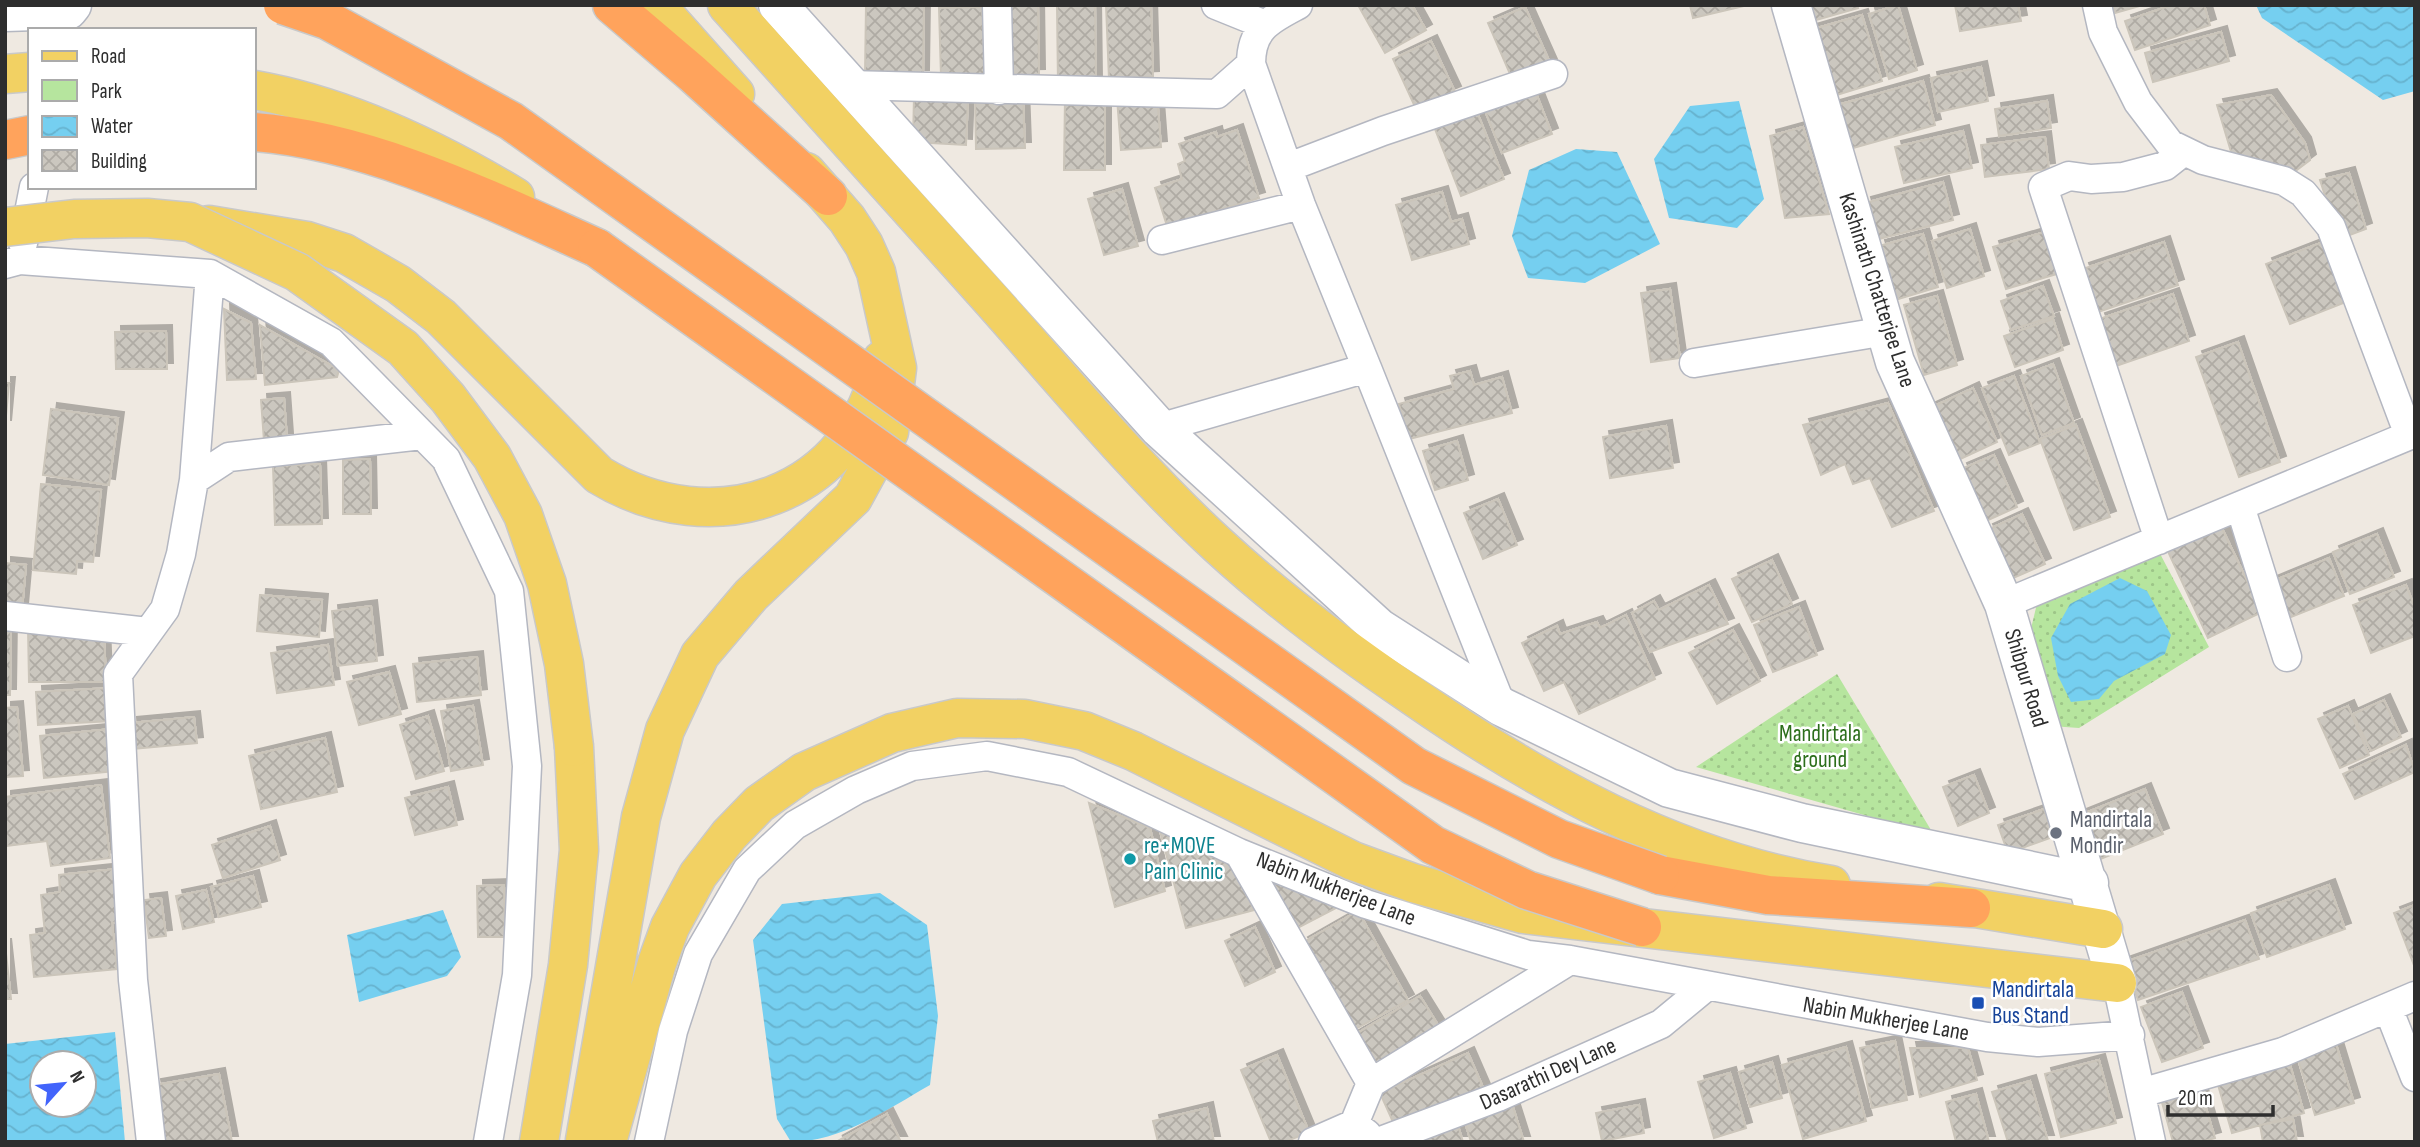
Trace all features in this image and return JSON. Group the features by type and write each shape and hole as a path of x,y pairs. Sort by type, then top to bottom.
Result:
{"highway":[{"path":"284,5 327,20 511,121 1414,766 1559,839 1669,859 1768,895 1971,908"},
{"path":"612,5 828,196"},
{"path":"256,132 371,156 468,190 597,248 1433,845 1527,890 1642,928"},
{"path":"5,140 28,135"}],"main road":[{"path":"584,1142 641,817 665,730 700,655 751,595 853,498 889,432 897,368 876,272 864,244 828,196 656,5"},
{"path":"727,5 1126,450 1217,545 1335,643 1468,734 1587,804 1669,859"},
{"path":"5,74 28,72"},
{"path":"256,90 288,96 376,126 477,174 597,248"},
{"path":"10,251 74,219 147,218 190,222 307,241 344,253 398,284 441,317 600,475 625,491 683,508 713,509 743,505 772,496 799,483 823,465 844,443 865,410 882,362 885,332 883,302"},
{"path":"190,222 297,272 351,308 403,348 448,398 492,457 523,515 548,584 564,664 574,747 579,850 568,965 539,1142"},
{"path":"607,1142 657,963 670,927 698,875 729,835 760,804 804,772 892,733 957,718 1025,719 1084,731 1133,751 1353,862 1523,914 2117,983"},
{"path":"1971,908 2103,929"}],"street":[{"path":"778,5 1159,428 1379,628 1502,707 1669,788 1802,822 2089,883"},
{"path":"997,5 999,90"},
{"path":"1216,5 1263,24"},
{"path":"1298,5 1263,24 1251,50 1251,64 1301,205 1502,707"},
{"name":"Kashinath Chatterjee Lane","path":"1791,5 1895,362 2004,604"},
{"path":"2097,5 2103,32 2138,102 2170,144 2203,160 2284,181 2303,193 2331,227 2412,434"},
{"path":"5,12 68,15"},
{"path":"34,28 68,15"},
{"path":"5,39 28,30"},
{"path":"848,85 1217,94 1251,64"},
{"path":"1289,167 1383,131 1553,74"},
{"path":"2159,540 2043,187 2069,176 2091,179 2123,177 2165,166 2184,151"},
{"path":"33,189 10,251 210,274 331,342 446,459 509,591 527,766 517,975 488,1142"},
{"path":"1162,240 1301,205"},
{"path":"151,1142 133,980 118,674 165,609 181,554 194,480 210,274"},
{"path":"1694,363 1886,331"},
{"path":"1159,428 1367,368"},
{"name":"Shibpur Road","path":"2151,1142 2130,1035 2103,929 2004,604 2412,434"},
{"path":"194,480 229,457 422,435"},
{"path":"2240,506 2287,657"},
{"path":"5,616 148,632"},
{"name":"Nabin Mukherjee Lane","path":"649,1142 673,1031 698,954 747,870 795,825 856,790 912,766 986,756 1068,772 1239,853 1378,908 1528,955 1570,960 1987,1037 2038,1042 2130,1035"},
{"path":"1239,853 1371,1083"},
{"path":"1313,1142 1353,1124 1371,1083 1570,960"},
{"name":"Dasarathi Dey Lane","path":"1353,1124 1378,1142 1498,1097 1661,1024 1707,986"},
{"path":"2141,1093 2283,1052 2415,996"},
{"path":"2388,1008 2415,1077"}],"green space":[{"path":"2156,546 2209,647 2079,728 2051,726 2029,637 2039,595"},
{"name":"Mandirtala ground","path":"1837,674 1934,835 1696,767"}],"water":[{"path":"2256,5 2415,5 2415,91 2383,100 2262,18"},
{"path":"1739,101 1764,199 1737,228 1669,218 1654,159 1690,106"},
{"path":"1576,149 1617,152 1660,244 1585,283 1528,278 1512,236 1529,170"},
{"path":"2120,578 2147,591 2171,635 2165,654 2114,681 2099,699 2071,702 2058,676 2051,638 2070,604"},
{"path":"880,893 927,925 938,1016 930,1085 881,1114 846,1130 810,1141 791,1142 777,1119 753,940 782,904"},
{"path":"443,910 461,957 447,976 359,1002 347,935"},
{"path":"115,1032 125,1142 5,1142 5,1044"}],"building":[{"path":"866,5 924,5 923,76 865,76"},
{"path":"1000,5 1038,5 1039,75 1001,76"},
{"path":"1057,5 1095,5 1096,85 1058,85"},
{"path":"1106,5 1151,5 1153,77 1109,79"},
{"path":"1358,5 1412,5 1426,30 1385,53"},
{"path":"1690,5 1748,5 1693,18"},
{"path":"1804,5 1857,5 1858,8 1809,22"},
{"path":"1898,5 1917,70 1889,79 1869,14"},
{"path":"1955,5 2018,5 2021,21 1960,31"},
{"path":"2113,5 2143,5 2115,13"},
{"path":"2172,5 2204,5 2210,25 2135,50 2125,21"},
{"path":"982,7 985,75 941,76 939,8"},
{"path":"1525,7 1551,65 1513,81 1488,23"},
{"path":"1862,15 1882,81 1827,98 1807,31"},
{"path":"2221,32 2229,61 2153,82 2145,53"},
{"path":"1431,41 1455,92 1416,109 1393,59"},
{"path":"1981,67 1988,101 1938,112 1931,78"},
{"path":"1923,81 1935,125 1846,150 1834,106"},
{"path":"1534,88 1552,134 1502,153 1484,108"},
{"path":"914,95 968,97 966,145 913,142"},
{"path":"1157,95 1161,147 1121,150 1117,98"},
{"path":"2271,95 2305,143 2310,160 2293,173 2232,155 2217,105"},
{"path":"1023,96 1025,148 976,149 975,97"},
{"path":"1065,97 1105,97 1105,170 1064,170"},
{"path":"2047,101 2051,128 1999,136 1995,109"},
{"path":"1477,112 1504,179 1461,196 1435,129"},
{"path":"1803,127 1829,214 1785,218 1770,136"},
{"path":"1237,130 1259,198 1167,226 1155,188 1182,179 1178,164 1185,161 1179,144 1216,132 1217,137"},
{"path":"1963,131 1972,168 1904,183 1895,147"},
{"path":"2045,137 2049,169 1985,177 1981,145"},
{"path":"2349,173 2366,229 2339,239 2320,180"},
{"path":"1943,182 1953,220 1875,240 1865,203"},
{"path":"1122,189 1138,246 1104,255 1088,199"},
{"path":"1442,192 1451,222 1462,219 1469,244 1412,260 1396,205"},
{"path":"1970,229 1984,276 1947,288 1932,241"},
{"path":"2048,231 2060,273 2006,289 1993,247"},
{"path":"1923,234 1938,287 1895,300 1879,246"},
{"path":"2164,242 2178,285 2098,312 2083,269"},
{"path":"2323,242 2346,302 2290,324 2266,264"},
{"path":"2043,286 2054,316 2011,330 2001,301"},
{"path":"1670,289 1680,358 1651,362 1641,293"},
{"path":"2173,294 2189,341 2116,366 2099,319"},
{"path":"1937,296 1957,365 1924,375 1904,305"},
{"path":"224,309 251,323 256,379 227,380"},
{"path":"2053,319 2063,350 2015,367 2004,336"},
{"path":"260,325 339,370 337,377 265,385"},
{"path":"166,331 167,369 116,369 115,332"},
{"path":"2238,342 2280,462 2239,477 2196,357"},
{"path":"2053,364 2074,423 2042,435 2021,376"},
{"path":"1470,371 1474,385 1502,377 1512,413 1409,439 1399,404 1454,389 1450,376"},
{"path":"2014,376 2040,443 2009,455 1982,388"},
{"path":"5,383 9,383 5,427"},
{"path":"1973,388 1997,442 1954,462 1930,408"},
{"path":"284,398 287,439 264,441 261,400"},
{"path":"1888,403 1934,511 1892,527 1870,478 1853,484 1845,464 1821,475 1803,425"},
{"path":"51,409 118,418 109,485 43,475"},
{"path":"2076,425 2110,517 2074,530 2040,439"},
{"path":"1666,426 1673,468 1610,478 1603,437"},
{"path":"1457,441 1468,480 1435,490 1423,451"},
{"path":"1994,455 2017,507 1984,522 1961,469"},
{"path":"370,459 371,514 343,514 343,460"},
{"path":"320,464 322,524 275,525 273,466"},
{"path":"41,484 101,490 93,562 77,561 76,574 33,570"},
{"path":"1498,499 1517,545 1483,559 1464,513"},
{"path":"2022,514 2045,564 2011,579 1987,530"},
{"path":"2218,520 2262,612 2208,638 2165,545"},
{"path":"2377,534 2394,577 2350,594 2333,552"},
{"path":"2329,558 2344,596 2281,621 2266,584"},
{"path":"1772,560 1792,604 1752,622 1732,579"},
{"path":"5,563 26,565 22,610 5,609"},
{"path":"1709,585 1728,624 1650,652 1632,613 1654,601 1659,610"},
{"path":"2406,585 2415,608 2415,636 2371,653 2353,605"},
{"path":"260,595 322,600 319,637 257,631"},
{"path":"371,606 377,661 338,666 332,611"},
{"path":"1799,607 1817,655 1773,672 1754,625"},
{"path":"1626,615 1655,679 1579,714 1564,682 1544,691 1522,643 1557,626 1560,634 1597,622 1600,628"},
{"path":"5,623 11,623 10,695 5,695"},
{"path":"28,627 104,632 106,682 29,682"},
{"path":"1733,630 1760,681 1717,704 1689,653"},
{"path":"328,645 334,685 277,693 271,653"},
{"path":"477,657 481,695 417,702 413,664"},
{"path":"389,672 401,714 359,725 347,682"},
{"path":"110,688 112,721 38,725 36,692"},
{"path":"2384,700 2401,737 2371,751 2353,714"},
{"path":"473,706 483,765 451,771 441,711"},
{"path":"2348,706 2369,755 2340,768 2318,719"},
{"path":"17,707 23,776 5,777 5,708"},
{"path":"428,716 444,771 416,779 400,725"},
{"path":"194,717 197,743 133,749 131,723"},
{"path":"111,729 115,771 44,778 40,736"},
{"path":"325,738 337,792 261,809 249,756"},
{"path":"2406,745 2415,772 2355,799 2343,774"},
{"path":"1974,775 1989,813 1958,826 1943,787"},
{"path":"101,785 110,858 51,866 47,841 5,846 5,797"},
{"path":"448,787 457,825 415,835 405,798"},
{"path":"2145,789 2163,834 2098,860 2080,815"},
{"name":"re+MOVE Pain Clinic","path":"1089,803 1150,828 1165,891 1115,907"},
{"path":"2044,809 2053,837 2008,853 1998,825"},
{"path":"270,826 280,860 223,878 212,845"},
{"path":"1160,831 1229,861 1254,910 1186,928"},
{"path":"115,869 121,922 112,923 117,969 34,977 30,935 45,933 41,895 60,892 59,875"},
{"path":"1273,873 1336,908 1290,932 1262,877"},
{"path":"253,876 261,907 219,917 211,887"},
{"path":"504,885 505,937 478,937 477,886"},
{"path":"2329,885 2345,929 2267,957 2251,913"},
{"path":"206,890 214,922 183,929 176,896"},
{"path":"161,898 166,936 149,938 144,900"},
{"path":"2415,905 2415,968 2394,913"},
{"path":"1358,911 1408,1000 1352,1031 1302,943"},
{"path":"2245,920 2259,959 2138,1000 2125,962"},
{"path":"1255,927 1275,972 1245,986 1225,941"},
{"path":"5,944 11,999 5,999"},
{"path":"2182,992 2203,1048 2162,1062 2141,1007"},
{"path":"1420,996 1443,1033 1373,1075 1351,1037"},
{"path":"1895,1041 1907,1100 1872,1108 1860,1048"},
{"path":"2336,1044 2354,1103 2315,1115 2297,1056"},
{"path":"1846,1047 1866,1121 1803,1139 1782,1065"},
{"path":"1910,1048 1968,1048 1977,1080 1920,1097"},
{"path":"1468,1053 1485,1092 1397,1131 1380,1093"},
{"path":"1277,1055 1309,1132 1285,1142 1271,1142 1241,1070"},
{"path":"2288,1058 2304,1113 2232,1133 2216,1078"},
{"path":"2099,1060 2116,1123 2061,1137 2045,1074"},
{"path":"1772,1062 1782,1098 1750,1107 1739,1072"},
{"path":"1730,1073 1746,1128 1714,1138 1698,1082"},
{"path":"219,1074 232,1142 165,1142 155,1085"},
{"path":"2030,1081 2048,1141 2008,1142 1992,1092"},
{"path":"2200,1088 2215,1138 2201,1142 2173,1142 2161,1099"},
{"path":"1976,1094 1989,1142 1956,1142 1946,1102"},
{"path":"1512,1104 1524,1142 1471,1142 1464,1119"},
{"path":"1639,1105 1644,1133 1602,1141 1596,1113"},
{"path":"1207,1108 1214,1142 1158,1142 1153,1121"},
{"path":"887,1114 901,1142 836,1142"},
{"path":"1456,1119 1463,1142 1405,1142"},
{"path":"2293,1119 2297,1142 2263,1142 2260,1125"}],"place":[{"name":"Mandirtala Mondir","path":"2056,833"},
{"name":"re+MOVE Pain Clinic","path":"1130,859"},
{"name":"Mandirtala Bus Stand","path":"1978,1003"}]}
